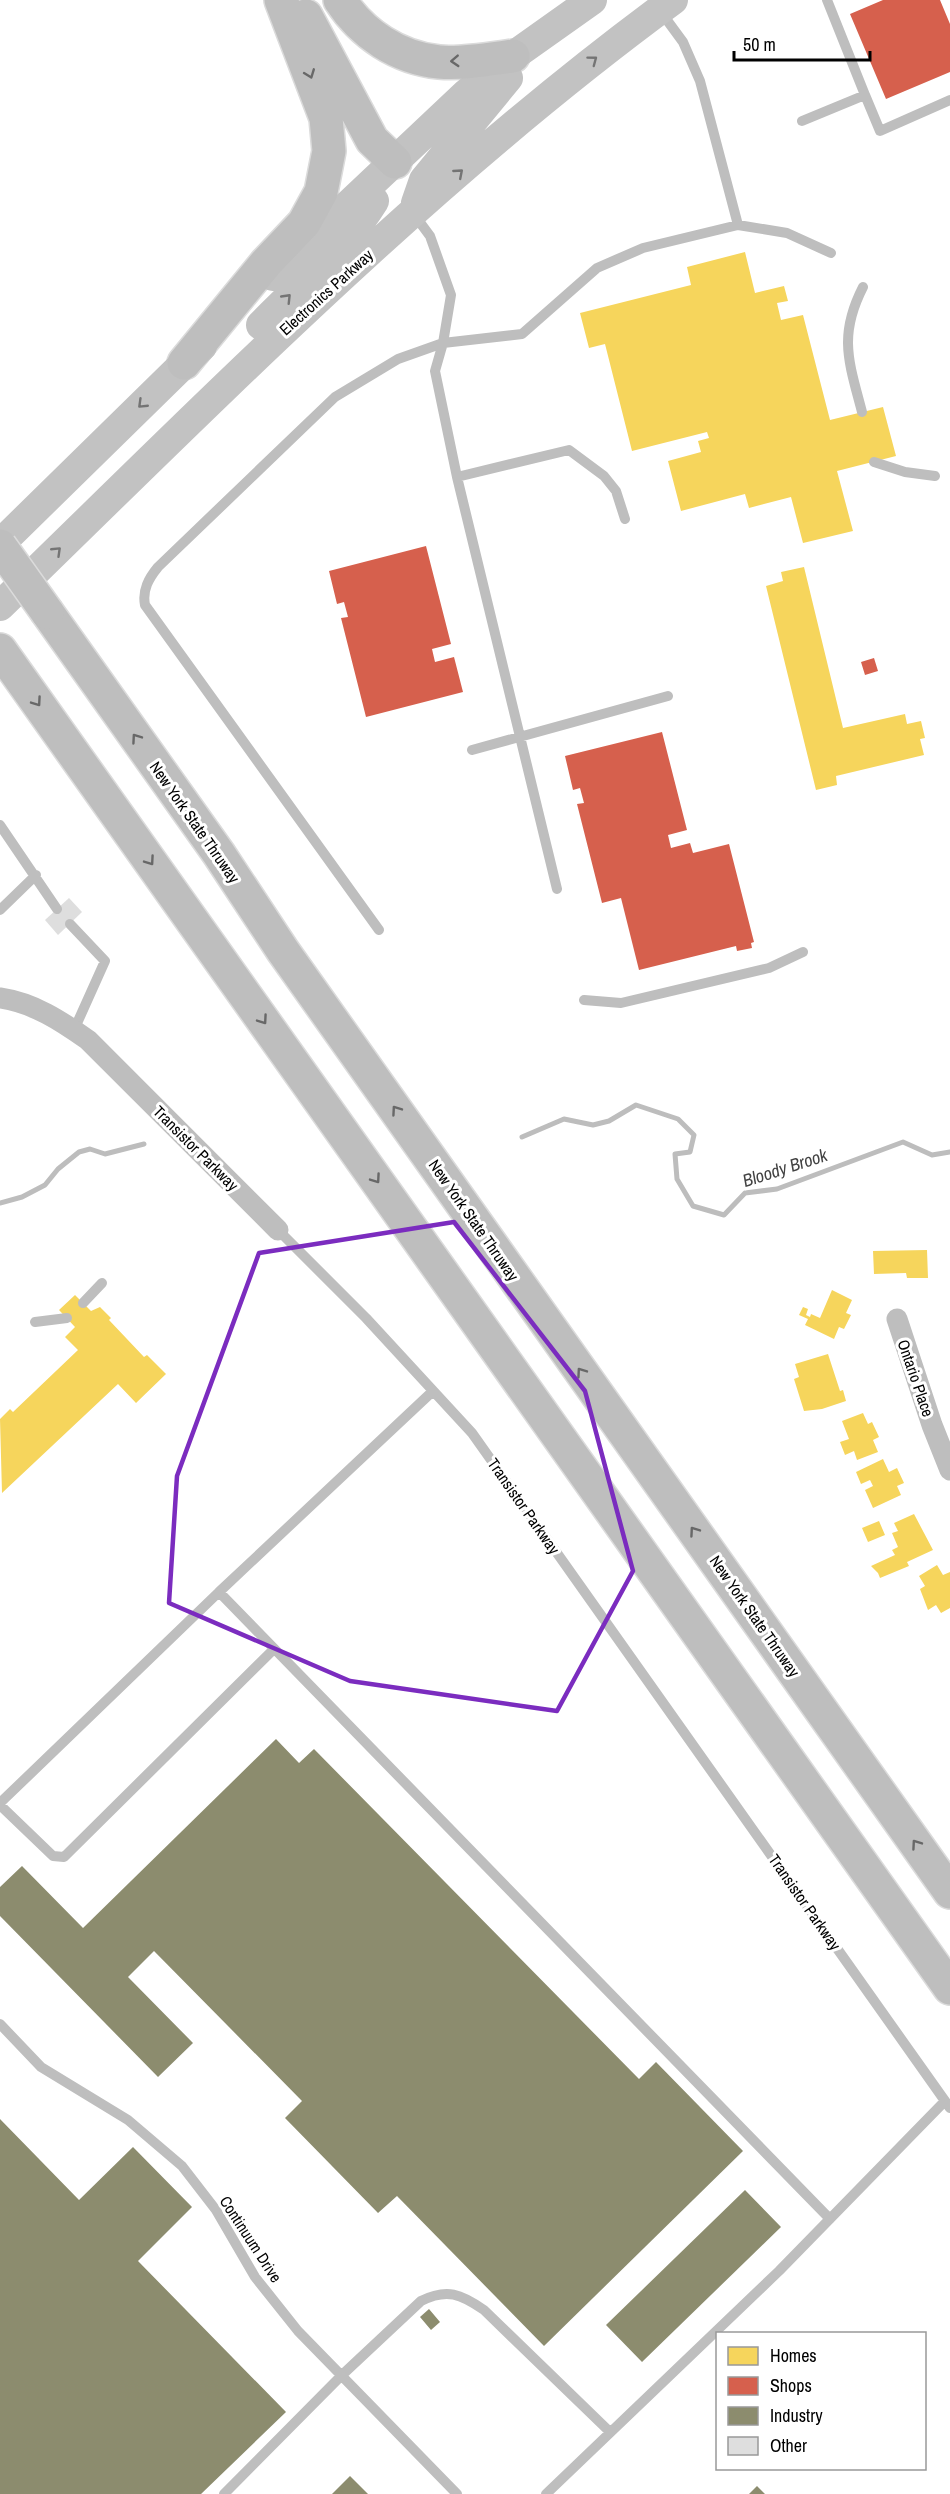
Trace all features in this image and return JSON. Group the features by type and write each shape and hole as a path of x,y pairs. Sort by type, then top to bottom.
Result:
{"highway":[{"path":"184,363 266,263 304,224 321,192 329,151 326,118 281,0"},
{"path":"298,0 372,140 395,162"},
{"path":"318,0 388,130 395,162"},
{"path":"340,0 348,12 371,35 398,52 439,62 513,56"},
{"name":"New York State Thruway","path":"0,545 219,854 304,981 950,1892"},
{"path":"2,652 950,1988"}],"main road":[{"path":"413,213 424,180 487,102 553,30 584,3"},
{"name":"Electronics Parkway","path":"0,606 280,333 413,213 555,90 661,3"},
{"path":"0,545 184,363 466,94 513,56 553,30"},
{"path":"395,162 413,213"},
{"path":"139,470 224,363 357,225 395,162"}],"street":[{"name":"Transistor Parkway","path":"0,998 18,1000 57,1018 88,1040 278,1230"},
{"name":"Ontario Place","path":"897,1319 932,1425 950,1470"}],"lane":[{"path":"827,0 879,131 950,100"},
{"path":"661,3 683,42 700,81 738,225"},
{"path":"802,121 865,95"},
{"path":"413,213 429,236 451,295 443,343 435,371 457,477 557,890"},
{"path":"379,930 145,605 144,598 150,578 158,567 335,397 398,359 443,343 522,334 597,268 643,248 738,225 787,232 831,253"},
{"path":"862,412 846,348 852,309 863,287"},
{"path":"457,477 569,450 604,476 616,491 625,519"},
{"path":"874,462 905,472 934,476"},
{"path":"472,750 668,696"},
{"path":"0,825 57,909"},
{"path":"0,910 36,875"},
{"path":"70,924 105,961 74,1030"},
{"path":"584,1000 621,1003 769,968 803,952"},
{"name":"Transistor Parkway","path":"278,1230 366,1318 472,1433 948,2105"},
{"path":"83,1303 102,1283"},
{"path":"35,1322 67,1318"},
{"path":"274,1649 64,1857 53,1856 0,1804 219,1592 433,1390"},
{"path":"219,1592 830,2219"},
{"name":"Continuum Drive","path":"0,2024 41,2067 128,2120 182,2166 216,2210 255,2277 298,2331 457,2494"},
{"path":"546,2494 948,2105"},
{"path":"224,2494 342,2375 421,2301 436,2294 453,2294 483,2310 610,2432"}],"highlighted area":[{"path":"454,1222 585,1391 633,1571 557,1711 350,1681 169,1603 177,1476 259,1253"}],"building: Homes":[{"path":"745,252 755,293 784,286 788,301 777,303 781,320 803,315 830,420 883,407 896,456 837,471 853,531 803,543 791,497 749,508 745,494 681,511 668,461 701,452 698,441 709,438 707,432 632,451 605,344 589,348 580,313 691,285 687,267"},
{"path":"804,567 843,728 905,714 907,724 921,721 925,738 920,739 924,755 836,776 837,785 816,790 766,586 783,581 781,572"},
{"path":"927,1250 928,1278 907,1278 906,1273 874,1274 873,1251"},
{"path":"832,1290 852,1300 846,1313 851,1315 844,1329 839,1327 834,1339 805,1325 808,1319 799,1315 803,1307 808,1309 806,1315 810,1317 811,1314 820,1318"},
{"path":"75,1295 91,1311 100,1307 111,1318 109,1320 144,1357 147,1355 166,1374 136,1403 118,1384 2,1493 0,1419 10,1409 13,1412 78,1350 65,1337 75,1327 59,1310"},
{"path":"828,1354 840,1391 843,1390 846,1401 822,1409 804,1411 794,1379 799,1377 795,1364"},
{"path":"863,1413 868,1424 872,1422 879,1437 873,1440 878,1452 857,1460 854,1451 845,1455 840,1442 849,1439 842,1421"},
{"path":"883,1459 889,1472 897,1468 904,1483 897,1486 901,1495 873,1508 865,1490 873,1486 870,1480 861,1484 856,1472"},
{"path":"914,1514 933,1550 907,1562 909,1566 880,1578 871,1566 895,1555 892,1550 898,1547 892,1533 898,1531 894,1523"},
{"path":"879,1521 885,1535 868,1542 862,1528"},
{"path":"937,1565 943,1575 950,1572 950,1608 941,1613 936,1605 928,1610 920,1589 925,1586 919,1576"}],"building: Shops":[{"path":"883,0 940,0 950,24 950,72 886,99 850,14"},
{"path":"426,546 451,644 432,649 435,662 454,657 463,692 366,717 341,618 348,617 344,602 337,604 329,571"},
{"path":"874,658 878,671 865,675 861,662"},
{"path":"662,732 687,830 668,835 671,848 690,843 693,853 729,844 754,942 751,943 752,948 737,951 736,946 639,970 621,898 602,903 577,804 584,803 580,788 573,790 565,756"}],"building: Industry":[{"path":"276,1739 299,1763 314,1749 639,2079 656,2062 743,2151 544,2346 397,2196 378,2213 285,2118 302,2101 154,1951 128,1977 193,2043 158,2077 0,1916 0,1887 22,1866 83,1928"},
{"path":"0,2119 79,2200 133,2147 192,2207 138,2261 286,2412 201,2494 0,2494"},
{"path":"745,2190 781,2227 642,2362 606,2325"},
{"path":"429,2309 440,2322 431,2330 420,2317"},
{"path":"350,2476 368,2494 332,2494"},
{"path":"757,2486 765,2494 749,2494"}],"building: Other":[{"path":"69,898 82,912 58,935 45,920"}],"waterway":[{"name":"Bloody Brook","path":"522,1137 564,1119 593,1125 609,1121 636,1105 678,1119 694,1135 690,1152 675,1154 677,1179 693,1206 724,1215 745,1193 777,1189 903,1142 932,1155 950,1152"},
{"path":"0,1203 22,1197 45,1185 58,1169 79,1152 90,1149 105,1154 144,1144"}]}
